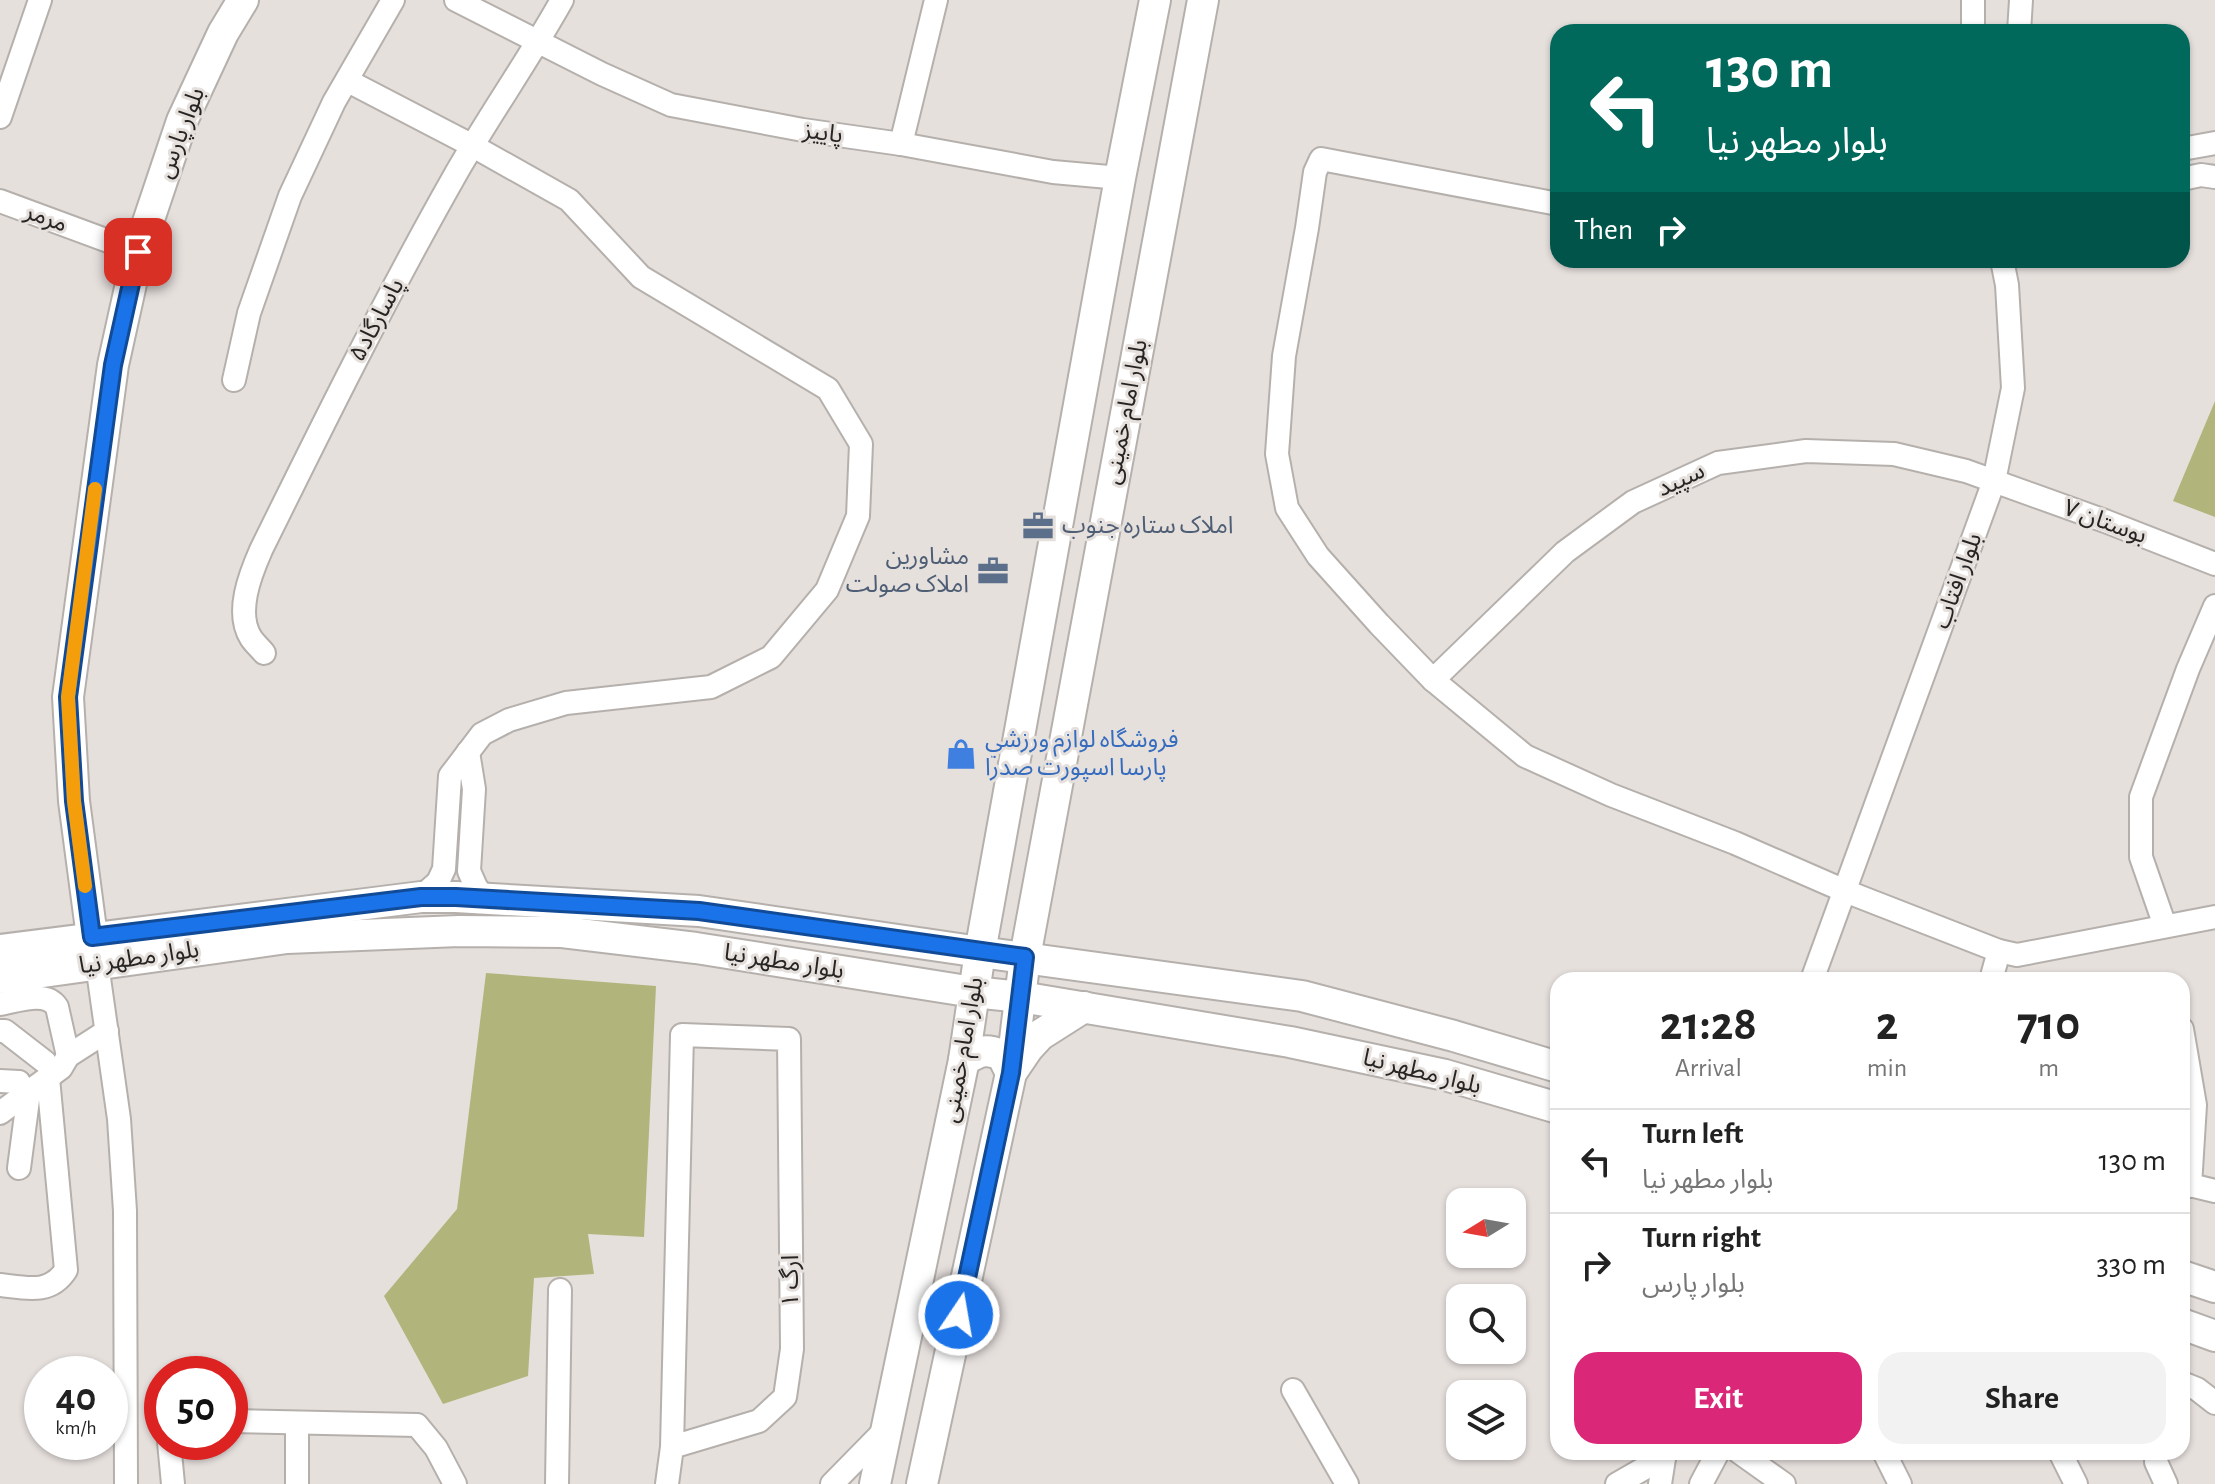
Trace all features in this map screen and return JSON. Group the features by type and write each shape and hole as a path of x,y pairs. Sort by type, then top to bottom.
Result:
{"main road":[{"name":"بلوار پارس","path":"94,951 74,801 68,697 113,365 138,252 182,121 223,33 243,0"},
{"name":"بلوار امام خمینی","path":"875,1484 964,1060 991,888 1155,0"},
{"name":"بلوار امام خمینی","path":"922,1484 1011,1073 1025,957 1203,0"},
{"path":"991,888 1013,905 1036,898"},
{"name":"بلوار مطهر نیا","path":"0,978 94,951 421,897 699,911 1302,996 1550,1065"},
{"path":"459,931 471,899"},
{"name":"بلوار مطهر نیا","path":"0,950 94,951 287,938 459,931 562,932 681,946 1021,997 1290,1042 1445,1075 1550,1106"},
{"path":"964,1060 980,1051 992,1051 1002,1055 1011,1073 1040,1035 1084,1007"},
{"path":"2190,1279 2215,1287"},
{"path":"2190,1327 2215,1336"}],"street":[{"path":"234,380 249,313 290,196 334,102 393,0"},
{"name":"پاییز","path":"456,0 602,74 671,105 1053,172 1120,178"},
{"name":"پاسارگاد۵","path":"264,653 249,636 244,607 248,578 347,375 455,175 562,0"},
{"path":"901,144 936,0"},
{"path":"1973,0 1973,24"},
{"path":"2019,24 2021,0"},
{"path":"0,117 38,1"},
{"path":"348,81 569,200 641,277 828,389 861,444 858,516 827,590 771,657 711,687 566,703 509,720 482,734 450,776 444,869 438,882 421,897"},
{"path":"2190,148 2215,143"},
{"path":"1550,202 1321,159 1315,172 1283,370 1277,454 1287,508 1318,556 1379,624 1433,680 1525,756 1611,795 1999,951 2017,955 2215,917"},
{"path":"2190,177 2215,177"},
{"name":"مرمر","path":"0,201 138,252"},
{"name":"بلوار افتاب","path":"1815,972 1994,481 2013,388 2004,268"},
{"name":"سپید","path":"1433,680 1565,552 1633,502 1718,463 1806,451 1894,454 1994,481"},
{"name":"بوستان ۷","path":"1994,481 2215,564"},
{"path":"2165,926 2141,857 2141,797 2188,669 2215,606"},
{"path":"468,752 474,789 469,871 476,887 471,899"},
{"path":"94,951 119,1119 125,1211 126,1484"},
{"path":"1993,972 1999,951"},
{"path":"0,1004 45,997 53,1000 68,1056"},
{"path":"0,1031 5,1031 46,1070 66,1270 57,1282 39,1289 0,1285"},
{"path":"0,1098 16,1085 46,1070 61,1068 68,1056 107,1031"},
{"name":"ارگ ۱","path":"682,1035 789,1039 792,1349 785,1397 759,1421 672,1447 682,1035"},
{"path":"2190,1076 2195,1105 2190,1149"},
{"path":"0,1113 16,1085"},
{"path":"16,1085 19,1168"},
{"path":"2190,1185 2215,1191"},
{"path":"557,1484 560,1290"},
{"path":"1293,1390 1347,1484"},
{"path":"2190,1390 2215,1403"},
{"path":"248,1422 417,1425 436,1448 455,1484"},
{"path":"297,1423 297,1484"},
{"path":"832,1484 885,1430"},
{"path":"667,1484 672,1447"},
{"path":"171,1460 173,1484"},
{"path":"1617,1484 1656,1460"},
{"path":"1660,1484 1663,1460"},
{"path":"1701,1484 1714,1460"},
{"path":"1750,1460 1784,1484"},
{"path":"1888,1460 1900,1484"},
{"path":"2064,1460 2076,1484"},
{"path":"2156,1460 2166,1484"}],"green space":[{"path":"2215,401 2215,517 2173,501"},
{"path":"486,973 656,986 644,1237 588,1234 594,1274 534,1278 528,1376 443,1404 384,1296 457,1209"}],"slow traffic":[{"path":"85,886 74,801 68,697 95,489"}],"place":[{"name":"املاک ستاره جنوب","path":"1038,526"},
{"name":"مشاورین املاک صولت","path":"993,571"},
{"name":"فروشگاه لوازم ورزشي پارسا اسپورت صدرا","path":"961,754"}],"route":[{"path":"138,252 113,365 68,697 74,801 92,937 421,897 456,897 699,911 1025,957 1011,1073 959,1315"}]}
